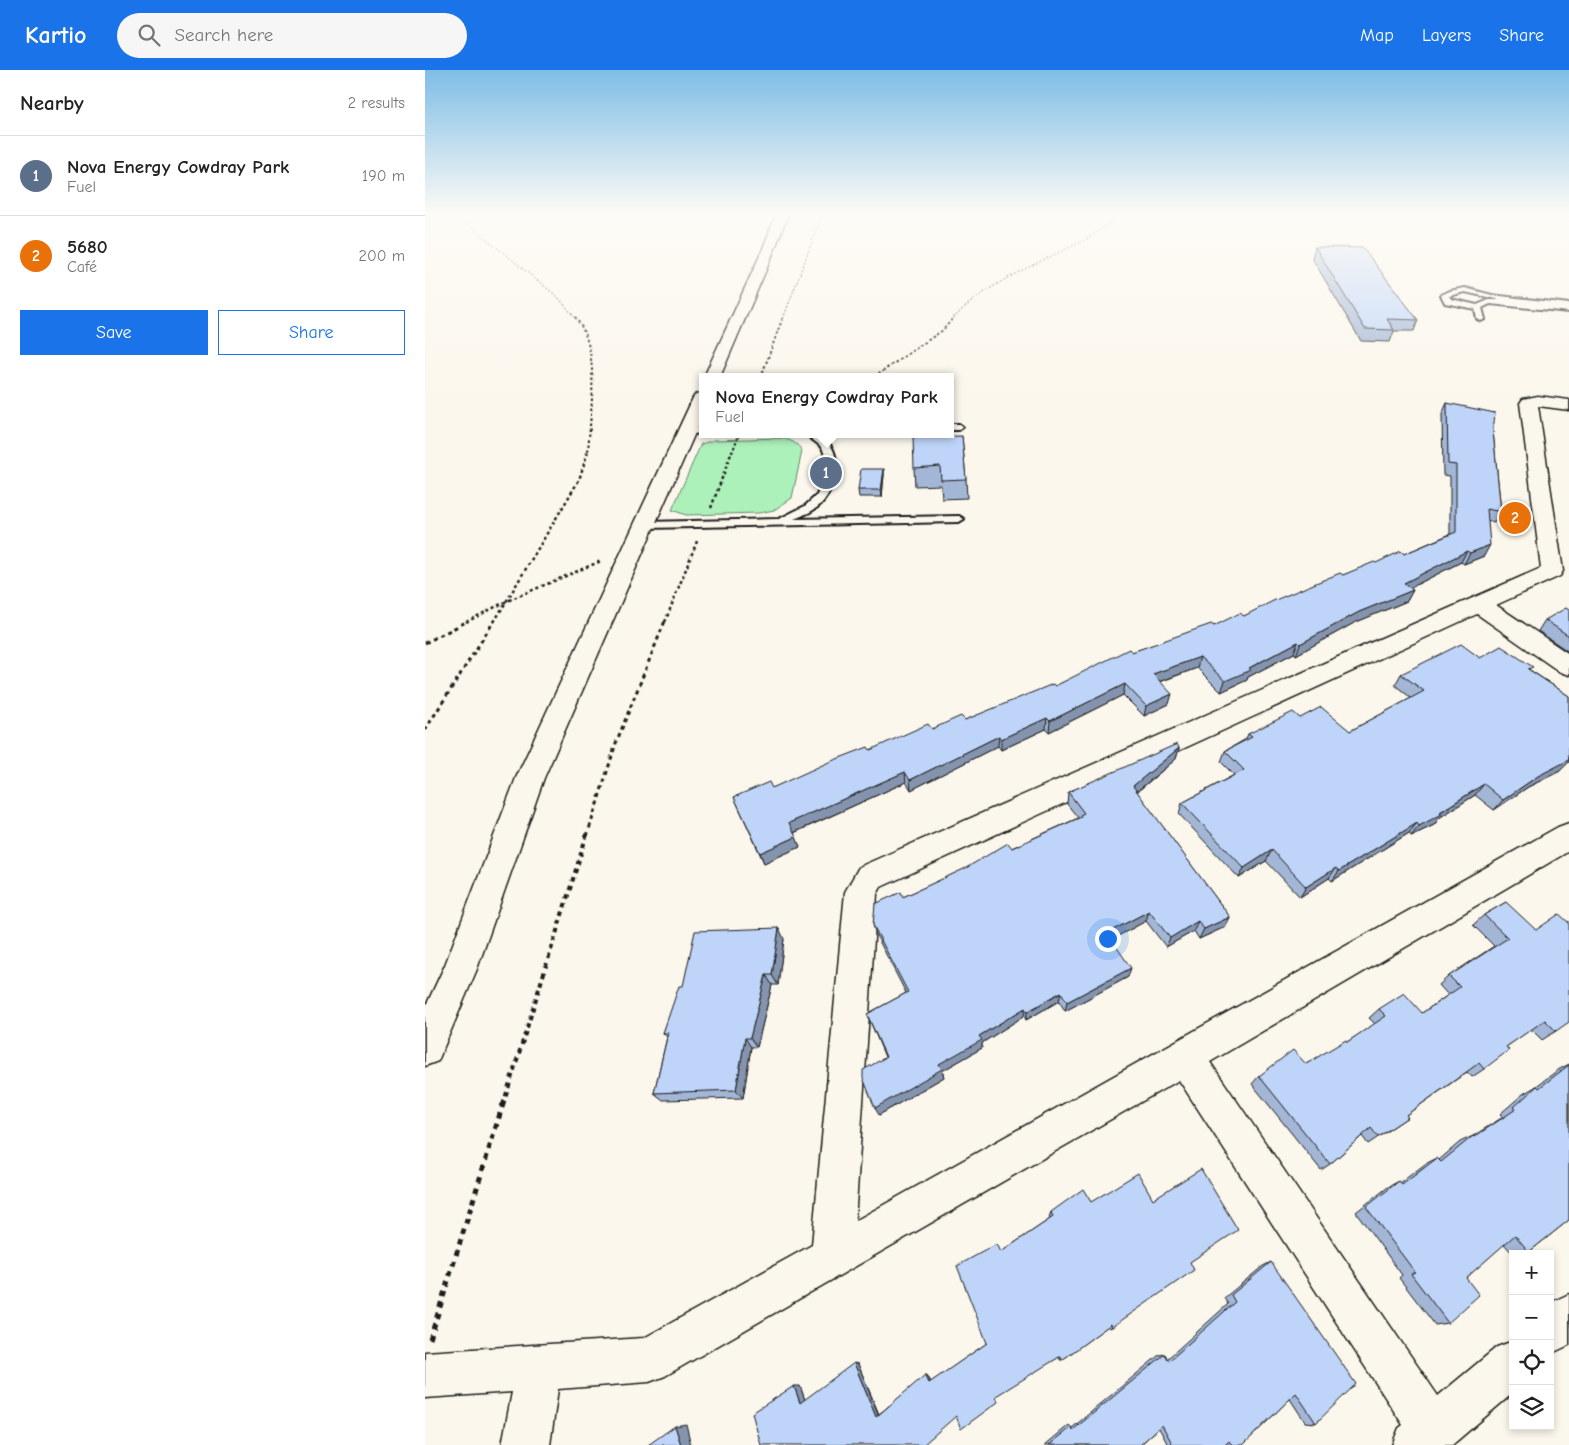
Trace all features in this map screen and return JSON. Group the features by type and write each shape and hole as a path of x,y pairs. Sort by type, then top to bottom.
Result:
{"street":[{"path":"714,373 756,276"},
{"path":"832,1256 861,892 870,877 1477,603 1552,571 1529,403 1538,401 1569,405"},
{"path":"425,1048 460,968 530,778 641,535 695,431 699,412"},
{"path":"1477,603 1569,666"},
{"path":"426,1361 539,1367 649,1360 1185,1057 1569,836"},
{"path":"1185,1057 1425,1438 1509,1366"},
{"path":"1554,1329 1569,1316"},
{"path":"526,1445 539,1367"}],"lane":[{"path":"1569,306 1492,298 1465,290 1445,295 1448,301 1478,307 1489,302 1498,302 1569,310"},
{"path":"1478,307 1481,319"},
{"path":"778,522 817,503 825,490 831,456 825,444 818,438"},
{"path":"641,535 704,524 959,519"}],"path":[{"path":"425,730 507,601 579,480 588,454 592,360 581,325 558,297 532,276"},
{"path":"763,373 799,276"},
{"path":"880,373 943,330 958,312 977,297 1013,276"},
{"path":"426,1361 616,743 737,438"},
{"path":"425,643 641,535"}],"green space":[{"path":"782,438 793,442 802,451 792,498 774,510 759,513 686,515 672,510 701,444 714,440"}],"building":[{"path":"1333,276 1385,276 1418,320 1387,319 1394,330 1365,329"},
{"path":"1447,403 1495,413 1493,431 1501,512 1487,509 1490,545 1470,553 1467,551 1404,583 1413,590 1359,612 1300,644 1298,642 1249,668 1251,670 1225,681 1200,657 1153,674 1172,694 1146,706 1125,684 1050,721 1047,718 1001,739 999,736 910,780 905,772 789,823 796,837 760,853 734,797 769,782 772,788 829,762 868,747 870,750 928,724 932,729 961,716 965,720 1053,684 1055,686 1129,649 1132,652 1211,624 1214,626 1240,613 1244,616 1273,601 1340,573 1343,575 1374,562 1376,563 1401,551 1404,554 1456,532 1456,465 1448,464"},
{"path":"954,436 962,436 966,479 941,480 940,466 914,468 913,438 954,438"},
{"path":"861,469 884,469 881,490 858,490"},
{"path":"1566,608 1569,610 1569,636 1545,620"},
{"path":"1461,644 1480,658 1501,646 1533,667 1528,669 1569,696 1569,760 1538,776 1503,800 1484,784 1440,812 1442,814 1419,826 1417,823 1339,871 1336,868 1306,887 1272,850 1244,868 1182,803 1244,770 1225,751 1252,737 1248,734 1293,712 1300,718 1321,707 1350,731 1424,691 1401,674"},
{"path":"1177,744 1179,748 1133,786 1230,917 1204,929 1198,921 1170,938 1149,911 1107,933 1131,968 1067,1002 1061,992 1027,1012 1025,1008 979,1036 982,1040 939,1064 942,1069 875,1108 863,1078 863,1070 886,1057 867,1014 908,992 873,925 875,904 901,892 903,897 966,868 1008,843 1012,848 1081,817 1080,815 1084,813 1068,792"},
{"path":"1506,902 1536,930 1559,914 1569,921 1569,1022 1556,1031 1545,1020 1506,1047 1509,1050 1484,1069 1479,1063 1406,1115 1408,1117 1378,1137 1371,1128 1330,1164 1259,1076 1293,1050 1306,1064 1346,1040 1347,1042 1386,1016 1379,1009 1404,993 1422,1013 1460,987 1449,976 1508,938 1484,915"},
{"path":"779,928 772,975 766,975 750,1038 745,1038 736,1090 654,1093 668,1033 663,1033 679,986 683,986 695,931"},
{"path":"1569,1065 1569,1220 1532,1250 1527,1250 1515,1235 1466,1278 1479,1295 1448,1323 1411,1274 1415,1272 1366,1207 1399,1181 1402,1185 1437,1158 1441,1162 1473,1136 1516,1109 1514,1107 1537,1086 1539,1088"},
{"path":"1201,1169 1238,1230 1190,1262 1194,1270 1112,1327 1111,1324 1062,1360 1061,1356 996,1396 998,1402 961,1429 956,1416 923,1445 761,1445 752,1413 794,1386 800,1403 854,1363 876,1417 925,1375 929,1383 987,1343 957,1266 997,1244 1001,1252 1053,1217 1051,1212 1083,1189 1091,1202 1138,1173 1153,1199"},
{"path":"1271,1262 1356,1384 1316,1423 1296,1393 1243,1445 1232,1445 1229,1441 1225,1445 1173,1445 1162,1425 1140,1445 1049,1445 1072,1427 1073,1430 1165,1354 1169,1361 1235,1302 1231,1295"},
{"path":"675,1426 681,1445 648,1445"}],"place":[{"name":"Nova Energy Cowdray Park","path":"826,473"},
{"name":"5680","path":"1515,518"}]}
